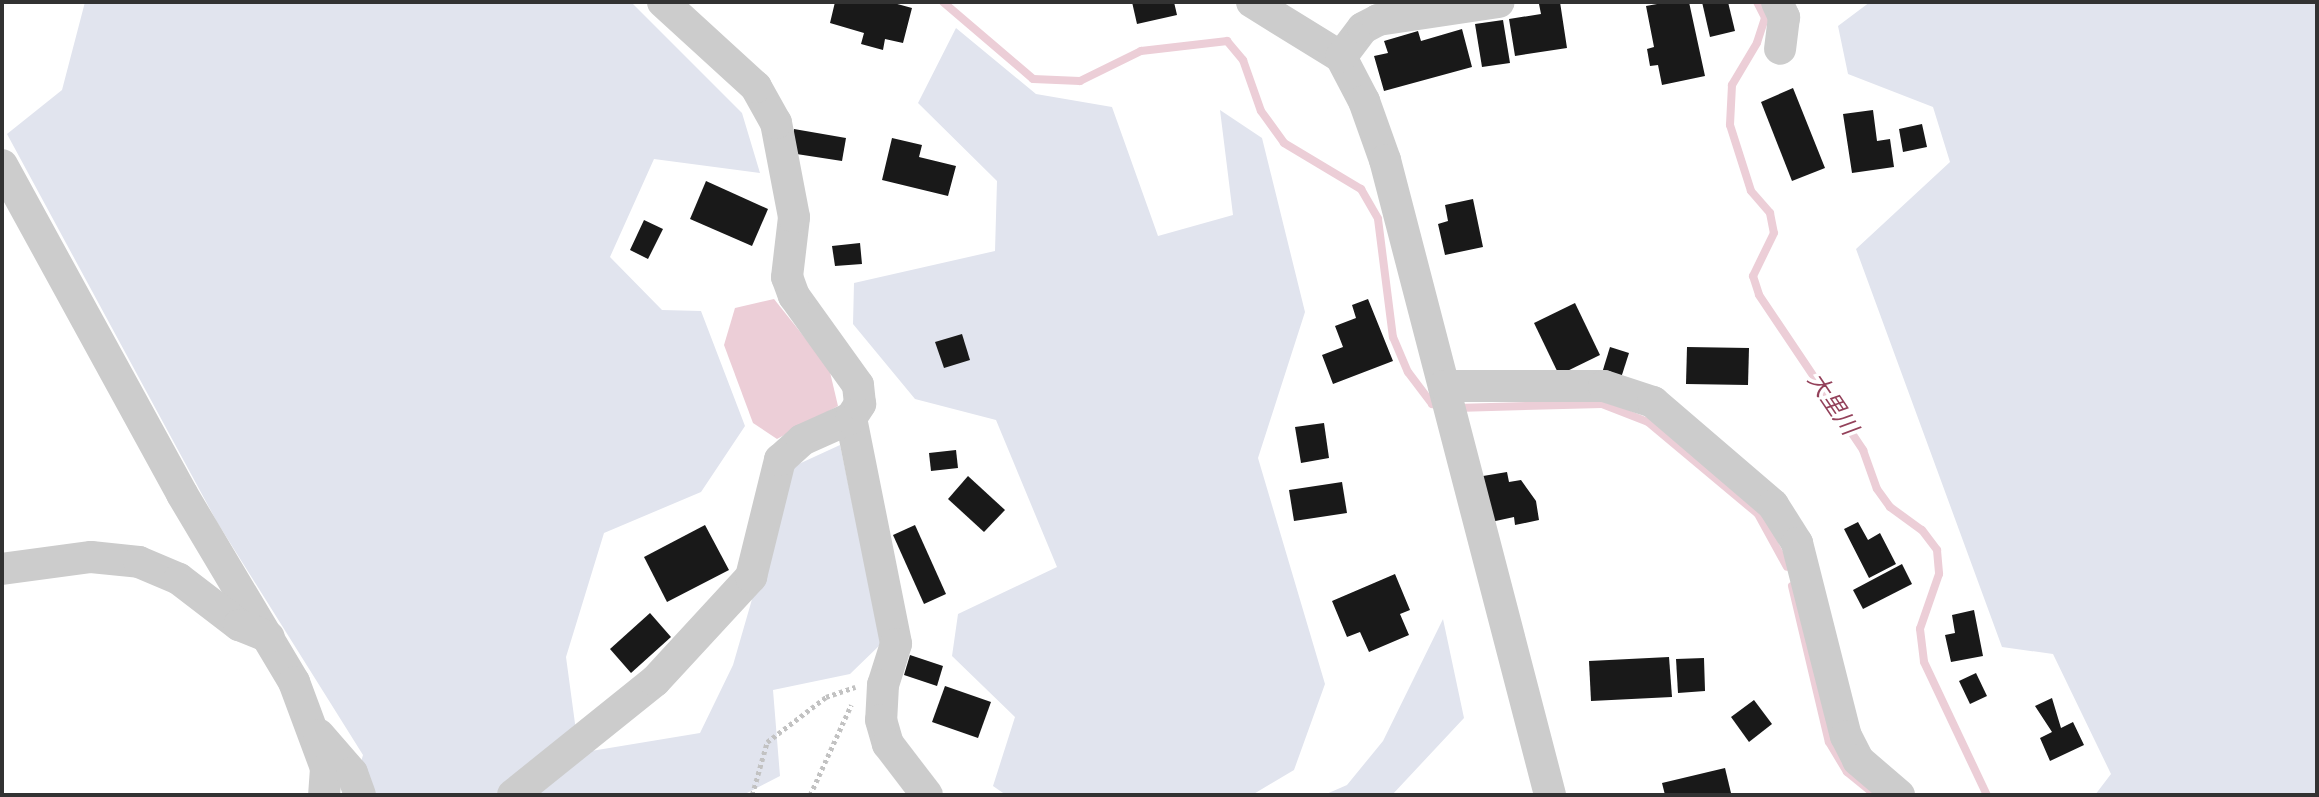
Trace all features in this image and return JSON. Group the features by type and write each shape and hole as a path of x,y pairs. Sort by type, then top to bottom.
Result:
{"street":[{"path":"513,795 655,681 751,577 780,460 802,440 851,418 860,404 858,385 794,296 787,277 794,217 776,123 756,87 663,2"},
{"path":"1252,2 1341,57 1364,101 1385,160 1550,795"},
{"path":"1341,57 1378,11 1499,2"},
{"path":"1777,2 1784,17 1780,49"},
{"path":"2,165 182,494 270,637 314,729 326,768 324,795"},
{"path":"1444,386 1604,387 1653,402 1773,505 1797,543 1846,736 1858,760 1899,795"},
{"path":"851,418 896,643 883,685 881,720 888,744 928,795"},
{"path":"2,569 91,557 139,562 180,579 239,625 270,637"},
{"path":"314,729 352,773 360,795"}],"path":[{"path":"752,795 767,742 826,697 860,685 810,795"}],"shaded area":[{"path":"85,2 631,2 742,113 760,173 654,159 610,257 662,310 701,311 745,426 701,492 604,533 566,657 579,753 700,733 733,665 790,468 840,445 882,643 850,674 773,690 780,776 743,795 351,795 363,755 217,522 7,134 62,90"},
{"path":"1870,2 2317,2 2317,795 2095,795 2111,774 2053,654 2002,647 1856,249 1950,162 1933,107 1848,74 1838,26"},
{"path":"956,28 1036,94 1112,107 1158,236 1233,215 1220,110 1262,138 1305,312 1258,458 1325,684 1294,770 1252,795 1006,795 993,786 1015,717 952,656 958,614 1057,567 996,420 915,399 853,324 854,283 995,251 997,181 918,103"},
{"path":"774,299 829,368 838,406 777,439 753,423 724,345 735,308"},
{"path":"1443,619 1464,718 1392,795 1324,795 1347,785 1383,741"}],"building":[{"path":"835,2 890,2 912,8 903,43 885,39 883,50 861,44 864,33 830,23"},
{"path":"1132,2 1174,2 1177,15 1137,24"},
{"path":"1560,2 1567,48 1515,56 1509,19 1541,14 1539,4"},
{"path":"1689,2 1705,76 1662,85 1658,65 1650,66 1647,49 1654,47 1646,6"},
{"path":"1702,2 1728,2 1735,31 1710,37"},
{"path":"1503,20 1510,63 1482,67 1475,24"},
{"path":"1462,29 1472,67 1384,91 1374,56 1388,53 1384,41 1418,31 1421,41"},
{"path":"1793,88 1825,168 1792,181 1761,102"},
{"path":"1873,110 1877,141 1890,139 1894,167 1852,173 1843,114"},
{"path":"1922,124 1927,147 1903,152 1899,129"},
{"path":"794,129 846,138 842,161 790,153"},
{"path":"892,138 922,145 919,157 956,166 948,196 882,180"},
{"path":"706,181 768,209 752,246 690,219"},
{"path":"1473,199 1483,247 1445,255 1438,224 1448,221 1445,205"},
{"path":"644,220 663,229 648,259 630,250"},
{"path":"860,243 862,264 835,266 832,246"},
{"path":"1368,299 1393,361 1333,384 1322,355 1343,347 1335,326 1356,318 1352,305"},
{"path":"1575,303 1600,355 1559,375 1534,323"},
{"path":"962,334 970,360 944,368 935,342"},
{"path":"1610,347 1629,353 1621,378 1602,373"},
{"path":"1687,347 1749,348 1748,385 1686,384"},
{"path":"1324,423 1329,458 1301,463 1295,427"},
{"path":"956,450 958,468 931,471 929,453"},
{"path":"1507,472 1509,482 1521,480 1536,501 1539,520 1515,525 1514,517 1491,522 1483,476"},
{"path":"968,476 1005,510 984,532 948,499"},
{"path":"1342,482 1347,513 1294,521 1289,490"},
{"path":"1858,522 1868,540 1880,533 1896,564 1869,578 1844,529"},
{"path":"705,525 729,570 667,602 644,557"},
{"path":"915,525 946,594 924,604 893,535"},
{"path":"1902,564 1912,584 1863,609 1853,590"},
{"path":"1395,574 1410,610 1400,614 1409,635 1369,652 1360,632 1347,637 1332,601"},
{"path":"1974,610 1983,656 1951,662 1945,635 1955,633 1952,615"},
{"path":"650,613 671,637 631,673 610,649"},
{"path":"910,655 943,666 937,686 904,675"},
{"path":"1669,657 1672,697 1591,701 1589,661"},
{"path":"1704,658 1705,691 1678,693 1676,659"},
{"path":"1976,673 1987,696 1970,704 1959,681"},
{"path":"945,686 991,702 978,738 932,722"},
{"path":"2052,698 2061,728 2073,722 2084,745 2050,761 2040,738 2052,732 2035,706"},
{"path":"1754,700 1772,724 1749,742 1731,717"},
{"path":"1725,768 1731,793 1665,795 1662,783"}],"waterway":[{"path":"943,2 1033,79 1080,81 1141,51 1227,41 1243,60 1261,111 1284,143 1361,189 1378,219 1393,337 1408,372 1432,404 1439,405"},
{"name":"大里川","path":"1757,2 1765,18 1757,43 1732,85 1730,125 1751,191 1770,213 1774,233 1753,276 1759,295 1863,450 1877,489 1890,507 1922,530 1937,550 1939,574 1920,629 1924,662 1987,795"},
{"path":"1456,408 1602,404 1648,422 1758,514 1787,567"},
{"path":"1792,586 1829,742 1847,772 1875,795"}]}
